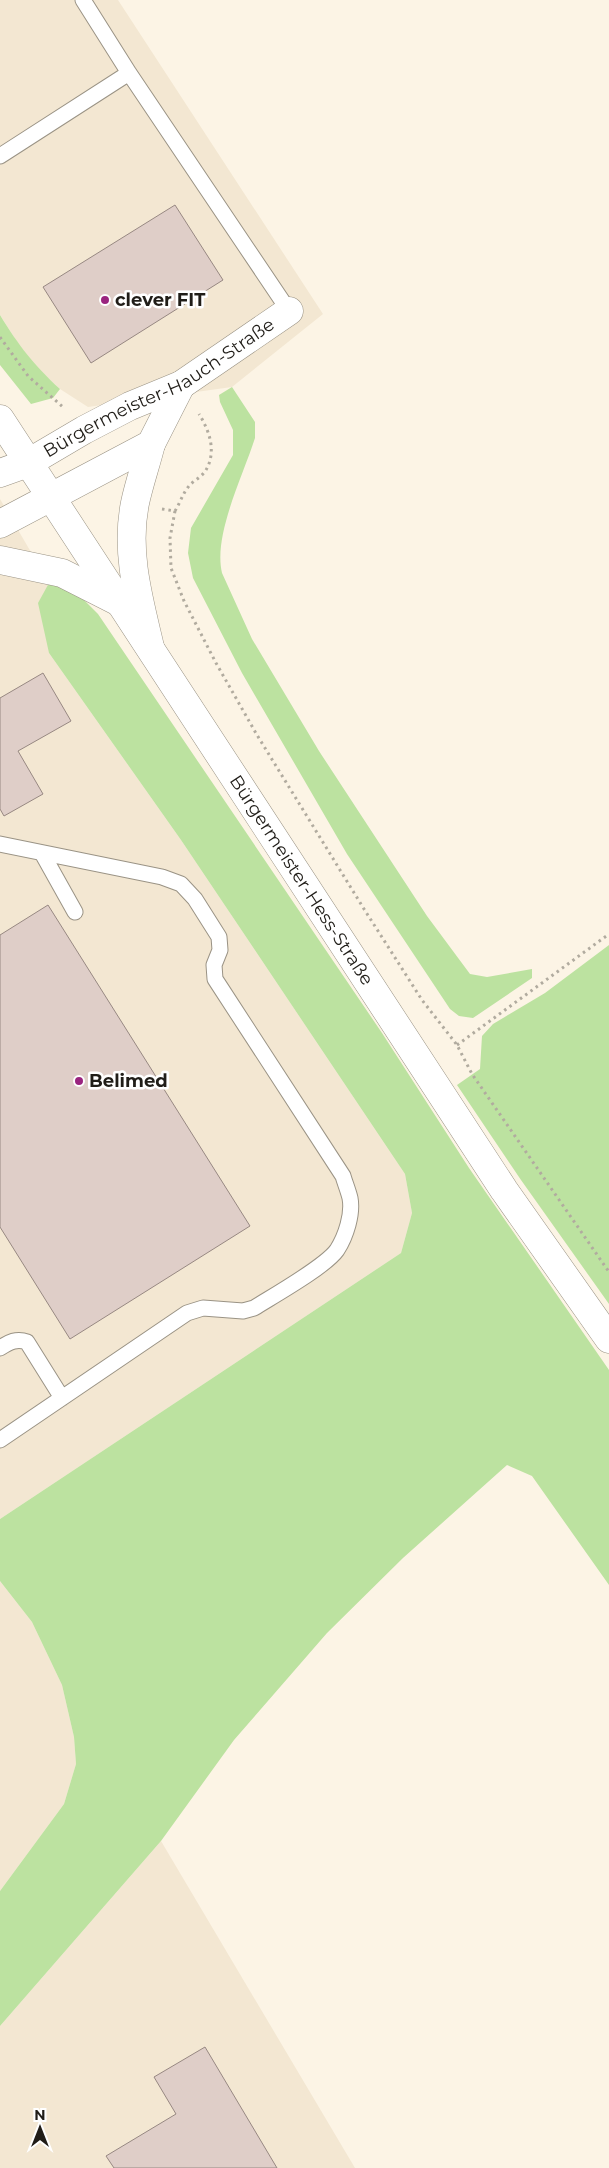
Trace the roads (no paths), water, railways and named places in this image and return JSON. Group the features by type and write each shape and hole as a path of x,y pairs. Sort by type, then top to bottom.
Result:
{"main road":[{"name":"Bürgermeister-Hauch-Straße","path":"0,473 28,463 130,406 182,386 289,311"},
{"path":"150,648 133,571 132,535 135,504 151,444 182,386"},
{"name":"Bürgermeister-Hess-Straße","path":"0,419 504,1190 609,1340"},
{"path":"0,524 151,444"},
{"path":"0,560 62,572 121,603"}],"lane":[{"path":"83,0 129,73 289,311"},
{"path":"0,156 129,73"},
{"path":"0,844 162,877 181,884 195,898 219,937 220,950 214,966 215,979 343,1176 350,1199 350,1215 345,1232 336,1251 323,1263 254,1308 243,1311 203,1308 187,1313 0,1440"},
{"path":"42,852 75,912"},
{"path":"0,1348 9,1342 21,1339 27,1342 62,1398"}],"place":[{"name":"clever FIT","path":"105,300"},
{"name":"Belimed","path":"79,1081"}]}
